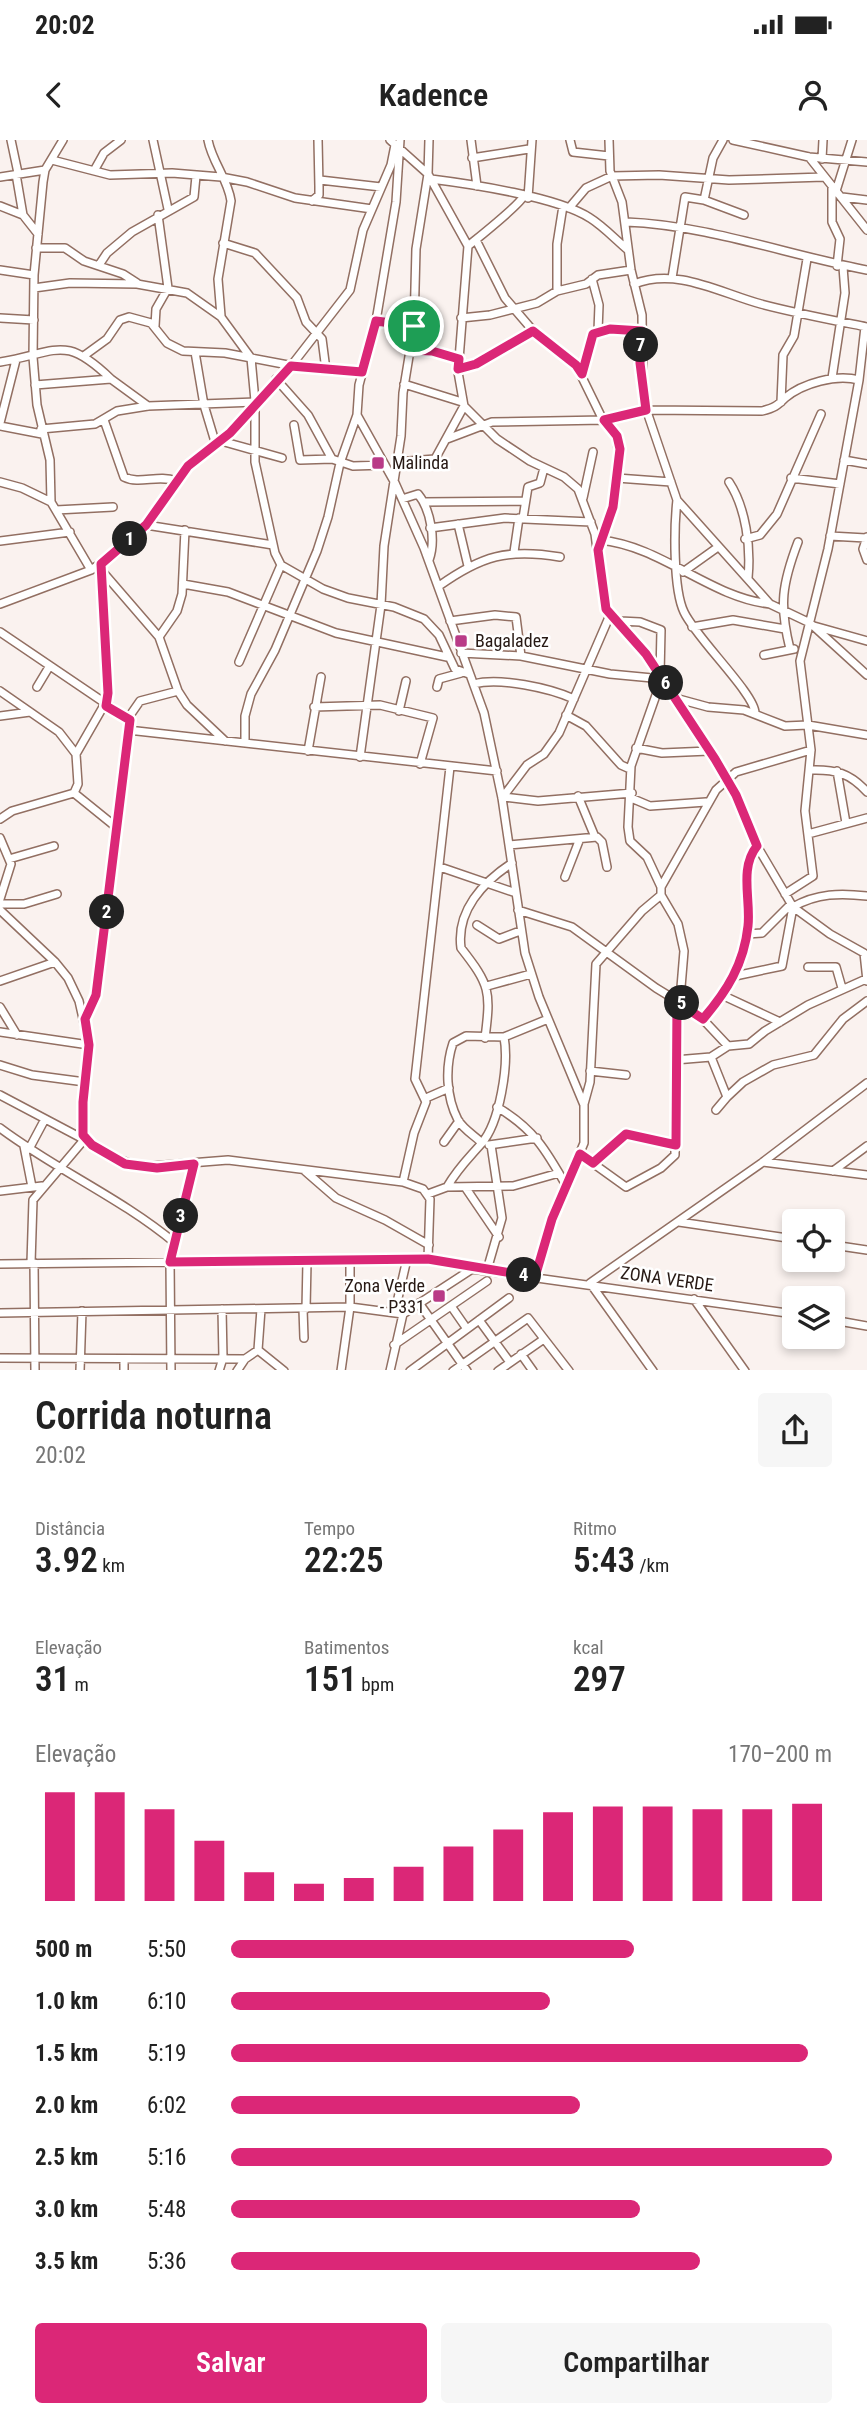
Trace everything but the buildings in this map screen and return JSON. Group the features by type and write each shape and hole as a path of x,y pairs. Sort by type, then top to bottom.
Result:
{"street":[{"path":"11,140 23,215 38,234"},
{"path":"63,140 45,170 34,275 33,357 42,432 50,460 51,502 91,569"},
{"path":"95,169 104,153 121,140"},
{"path":"153,140 168,209"},
{"path":"208,140 221,177 229,188 231,201 218,285 221,317"},
{"path":"312,201 318,195 320,180 318,140"},
{"path":"360,757 377,640 384,546 395,483 404,383 414,326 416,249 430,177 429,140"},
{"path":"471,140 477,186"},
{"path":"468,246 525,197 532,140"},
{"path":"570,140 573,152 609,156"},
{"path":"609,140 612,176 620,194 626,222 642,331 640,363 646,410 654,426 660,453 677,500 680,569"},
{"path":"704,200 713,158 723,140"},
{"path":"733,140 809,157 867,162"},
{"path":"777,140 778,151"},
{"path":"822,159 823,140"},
{"path":"832,378 845,293 840,267 840,239 832,222 834,189 852,140"},
{"path":"396,143 430,177 468,246 458,369 463,404 480,425 512,450 573,484 583,498 600,540"},
{"path":"0,604 91,569 101,568 146,525 188,466 218,443 291,366 350,290 363,230 391,165 396,143"},
{"path":"245,743 245,716 251,694 275,650 328,517 336,461 357,415 362,372 376,321 398,189 396,143"},
{"path":"472,158 529,149"},
{"path":"809,157 867,230"},
{"path":"52,160 110,174 160,173 221,177 312,201 372,209"},
{"path":"0,177 45,170"},
{"path":"556,291 557,244 566,207 586,188 612,176 659,175 709,179 824,177"},
{"path":"99,265 114,246 158,215 194,197 195,176"},
{"path":"430,177 566,207 591,218 628,250"},
{"path":"320,180 381,187"},
{"path":"672,278 685,197 704,200 744,215"},
{"path":"842,198 867,200"},
{"path":"0,206 23,215"},
{"path":"155,326 156,309 168,288 158,215"},
{"path":"626,222 681,228 840,267 867,271"},
{"path":"476,240 513,307 533,331 576,365 619,443 613,507 598,550 603,596 610,615 620,621 709,751 739,802 757,846 792,905 830,934 864,953 867,980 842,988 780,1022 745,1046 728,1046 711,1057 675,1060"},
{"path":"223,243 262,258 301,304 306,322 322,339 326,370"},
{"path":"36,248 65,248 84,261 99,265 138,284"},
{"path":"781,403 783,355 794,336 807,259"},
{"path":"0,270 34,275"},
{"path":"461,318 490,315 537,303 556,291 586,284 608,272 631,270"},
{"path":"635,284 651,279 672,278 797,313 866,327 830,536 811,624 801,650 800,676 811,750 805,811 813,859 813,878 785,894"},
{"path":"592,279 599,305 598,331"},
{"path":"34,288 70,283 138,284 168,288 187,293 221,317 251,358 256,403 257,473 273,545 281,565 334,593 424,618 439,635 447,657"},
{"path":"0,318 34,320"},
{"path":"85,355 107,339 124,318 140,319 155,326 172,347 291,366 362,372"},
{"path":"376,321 414,326"},
{"path":"458,369 476,364 533,331"},
{"path":"582,374 590,338 598,331 642,331"},
{"path":"0,362 33,357 64,348 85,355 111,379 148,406"},
{"path":"411,350 432,351 459,359"},
{"path":"195,352 204,405 218,443"},
{"path":"16,359 0,424 42,432 67,424 95,424 117,411 148,406 256,403"},
{"path":"447,439 480,425 604,420 646,410 741,412 771,409 791,395 832,378 859,380"},
{"path":"35,385 111,379"},
{"path":"276,379 308,415 336,461"},
{"path":"404,383 463,404"},
{"path":"396,462 435,459 463,404"},
{"path":"745,540 760,535 771,523 821,414"},
{"path":"357,415 395,483 429,560 461,653 465,673"},
{"path":"104,420 124,477 140,480 156,476 176,481"},
{"path":"294,425 300,460 336,461 366,467 384,464"},
{"path":"218,443 282,458"},
{"path":"583,498 593,452"},
{"path":"844,460 867,464"},
{"path":"514,552 528,487 540,483 544,468"},
{"path":"617,478 671,482"},
{"path":"792,478 840,484"},
{"path":"0,482 22,488 51,502"},
{"path":"729,482 743,509 749,555 748,578"},
{"path":"402,499 413,493 418,494 424,502 433,545 429,560"},
{"path":"424,502 525,500"},
{"path":"677,500 771,604"},
{"path":"56,510 113,507"},
{"path":"430,528 521,518 591,522"},
{"path":"458,524 468,566"},
{"path":"146,525 273,545"},
{"path":"159,637 177,611 183,584 185,530"},
{"path":"0,541 70,532"},
{"path":"830,536 866,537 863,549 867,560"},
{"path":"600,540 637,548 730,593 771,604 811,624 867,641"},
{"path":"790,649 781,608 786,575 798,542"},
{"path":"718,547 680,569 676,576 681,605 692,627 750,698 755,713"},
{"path":"439,586 468,566 514,552 560,557"},
{"path":"239,662 281,565"},
{"path":"101,568 159,637 178,691 187,705 225,741"},
{"path":"76,754 106,706 108,693 101,568"},
{"path":"183,584 212,587 336,632 447,657 474,684 503,797 520,931 531,974 584,1105"},
{"path":"450,621 502,615 516,617 522,656"},
{"path":"503,797 527,765 544,754 552,743 610,615"},
{"path":"692,627 733,620 785,629"},
{"path":"580,1154 626,1186 672,1160 676,1145 675,1060 679,1025 677,1002 684,964 682,936 647,857 630,841 628,827 632,795 630,769 661,678 661,630 640,622 620,621"},
{"path":"811,624 867,675"},
{"path":"0,632 130,720"},
{"path":"764,655 790,649 801,650"},
{"path":"461,653 522,656 584,668 661,678"},
{"path":"37,687 50,667"},
{"path":"437,687 439,679 465,673"},
{"path":"308,751 321,677"},
{"path":"399,711 406,681"},
{"path":"474,684 492,681 554,692 574,699"},
{"path":"0,691 59,732 76,754 78,785 74,793 12,811 0,819"},
{"path":"85,1019 96,995 130,720 135,704 178,691"},
{"path":"675,698 708,707 755,713 777,724 808,725 867,735"},
{"path":"314,707 369,706 433,718 420,764"},
{"path":"0,716 30,712"},
{"path":"566,715 586,726 621,765 630,769"},
{"path":"128,730 497,771"},
{"path":"636,748 662,753 709,751"},
{"path":"535,1277 552,1219 580,1154 586,1131 584,1105 590,1072 594,973 599,958 661,891 706,802 736,772 811,750"},
{"path":"403,1182 426,1098 415,1079 450,767"},
{"path":"810,769 837,771 852,776 867,792"},
{"path":"837,771 846,823"},
{"path":"74,793 116,827"},
{"path":"503,797 538,801 578,796 632,795 650,806 706,802"},
{"path":"578,796 595,837 602,842 607,867"},
{"path":"808,834 867,818"},
{"path":"509,845 579,841 595,837"},
{"path":"0,838 9,859 10,869 0,901 24,904 57,894"},
{"path":"565,877 579,841"},
{"path":"9,859 54,846"},
{"path":"703,1019 724,996 735,976 747,934 747,868 751,853 757,846"},
{"path":"485,1038 487,986 461,944 465,910 487,883 512,863"},
{"path":"440,867 516,893"},
{"path":"747,934 762,933 792,905 822,895 867,896"},
{"path":"735,976 782,966 792,905"},
{"path":"0,910 55,962 73,987 85,1019 89,1045 82,1130 85,1141"},
{"path":"518,910 572,927 703,1019 728,1046"},
{"path":"477,926 499,939 520,931"},
{"path":"0,981 55,962"},
{"path":"808,967 836,967 842,988"},
{"path":"487,986 531,974"},
{"path":"724,996 780,1022"},
{"path":"716,1110 743,1082 773,1065 814,1055 850,1011 867,1001"},
{"path":"0,1007 17,1035"},
{"path":"486,1143 458,1121 447,1071 453,1043 466,1036 504,1037 548,1019"},
{"path":"0,1032 89,1045"},
{"path":"488,1270 499,1237 502,1213 486,1143 507,1066 504,1037"},
{"path":"711,1057 727,1097"},
{"path":"0,1065 32,1075 85,1082"},
{"path":"590,1072 626,1076"},
{"path":"653,1370 590,1283 679,1222 867,1083"},
{"path":"426,1098 449,1088"},
{"path":"0,1095 85,1141 107,1156 140,1167 228,1160 403,1182 428,1194 447,1187 513,1186 559,1172"},
{"path":"497,1108 522,1122 537,1138 567,1187"},
{"path":"32,1187 26,1147 45,1119"},
{"path":"444,1142 458,1121"},
{"path":"0,1128 26,1147 133,1211 175,1243"},
{"path":"593,1163 626,1134 676,1145"},
{"path":"447,1187 461,1163 486,1143 537,1138"},
{"path":"36,1370 31,1207 42,1186 85,1141"},
{"path":"833,1171 867,1146"},
{"path":"763,1161 867,1175"},
{"path":"171,1370 170,1262 194,1164"},
{"path":"304,1170 335,1198 385,1220 429,1245"},
{"path":"0,1191 42,1186"},
{"path":"465,1187 499,1237"},
{"path":"428,1194 431,1209 428,1259"},
{"path":"679,1222 782,1238"},
{"path":"845,1247 867,1250"},
{"path":"390,1370 407,1259"},
{"name":"ZONA VERDE","path":"0,1264 428,1259 471,1269 590,1283 782,1312"},
{"path":"341,1370 350,1307 350,1261"},
{"path":"304,1338 307,1262"},
{"path":"0,1313 350,1307 399,1312 419,1303 471,1269"},
{"path":"394,1346 487,1281"},
{"path":"410,1370 509,1298"},
{"path":"694,1299 745,1370"},
{"path":"419,1303 465,1367"},
{"path":"451,1306 467,1329"},
{"path":"219,1370 223,1358 222,1309"},
{"path":"237,1370 258,1350 261,1309"},
{"path":"80,1370 82,1311"},
{"path":"453,1370 465,1367 494,1341 528,1318 569,1370"},
{"path":"479,1320 509,1362"},
{"path":"845,1322 867,1326"},
{"path":"501,1369 544,1339"},
{"path":"258,1350 284,1370"},
{"path":"521,1354 533,1370"},
{"path":"0,1358 79,1356 124,1359 246,1359"},
{"path":"124,1359 124,1370"}],"place":[{"name":"Malinda","path":"378,463"},
{"name":"Bagaladez","path":"461,641"},
{"name":"Zona Verde - P331","path":"439,1296"}],"route":[{"path":"376,321 414,326 411,350 443,353 459,359 458,369 476,364 533,331 576,365 582,374 593,334 610,329 642,331 640,363 646,410 604,420 617,436 620,461 613,507 598,550 603,596 610,615 620,621 646,654 715,759 736,795 757,846 751,853 747,868 748,925 743,952 735,976 724,996 703,1019 686,1005 677,1002 679,1025 675,1060 676,1145 626,1134 593,1163 580,1154 575,1171 552,1219 535,1277 471,1269 428,1259 170,1262 194,1164 157,1168 125,1164 92,1145 82,1130 89,1045 85,1019 96,995 130,720 106,706 108,693 100,589 101,564 153,518 188,466 230,433 255,407 267,388 291,366 362,372 376,321"}]}
